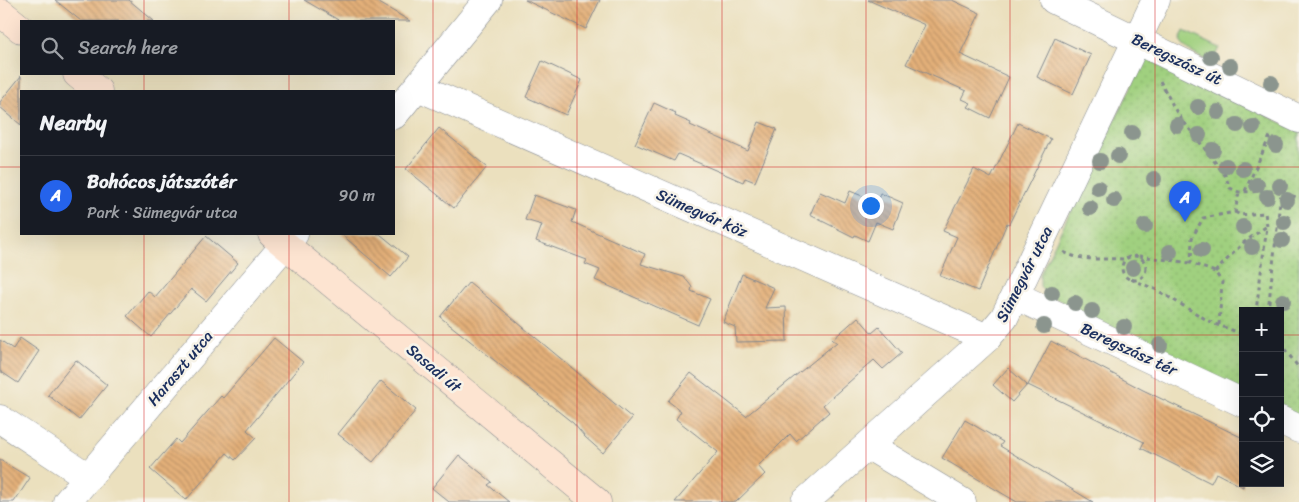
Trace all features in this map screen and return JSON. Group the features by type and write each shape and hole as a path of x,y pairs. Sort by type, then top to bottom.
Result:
{"street":[{"path":"395,114 488,0"},
{"name":"Beregszász út","path":"1054,0 1137,39 1287,123"},
{"name":"Sümegvár utca","path":"805,502 987,338 1004,318 1156,0"},
{"path":"0,12 20,28"},
{"path":"78,75 97,90"},
{"name":"Sümegvár köz","path":"418,87 987,338"},
{"name":"Haraszt utca","path":"67,502 284,237"},
{"name":"Sasadi út","path":"284,237 597,502"},
{"name":"Beregszász tér","path":"1016,296 1239,401"},
{"path":"0,419 88,477"},
{"path":"1284,422 1299,429"},
{"path":"869,446 962,502"}],"path":[{"path":"1157,76 1178,113 1225,175 1230,188 1239,192 1281,192 1299,198"},
{"path":"1246,191 1287,123"},
{"path":"1235,212 1239,192"},
{"path":"1268,307 1281,192"},
{"path":"1191,264 1192,238 1203,218 1235,212 1240,215 1265,213 1267,226 1257,307"},
{"path":"1215,272 1243,243 1267,226"},
{"path":"1062,251 1084,259 1101,257 1125,259 1129,256 1139,256 1191,264 1215,272 1222,282 1219,325"},
{"path":"1131,279 1142,277 1145,272 1146,266 1139,256"},
{"path":"1125,259 1122,269 1126,278 1157,290 1212,323 1239,332"},
{"path":"1284,348 1299,368"}],"green space":[{"path":"1184,31 1220,48 1212,63 1194,54 1183,45 1180,41"},
{"path":"1148,59 1299,131 1299,422 1284,414 1284,307 1239,307 1239,391 1045,293 1040,286 1040,274 1141,67"}],"building":[{"path":"55,0 129,0 153,20 80,20"},
{"path":"304,0 374,0 410,21 395,20 338,20"},
{"path":"525,0 600,0 586,29"},
{"path":"868,0 952,0 980,13 960,54 1009,77 990,118 968,107 971,103 962,99 966,91 906,64 925,25"},
{"path":"1055,38 1091,55 1073,94 1037,77"},
{"path":"542,61 582,80 566,115 526,97"},
{"path":"21,76 20,124 0,107 0,102"},
{"path":"654,103 676,113 675,116 691,123 690,125 748,151 759,122 777,129 755,182 745,178 743,182 678,154 674,161 635,144"},
{"path":"1018,123 1051,139 1009,224 1007,223 978,291 940,276 957,237 943,231 974,169 991,178"},
{"path":"439,128 487,167 454,208 406,169"},
{"path":"850,191 877,202 880,193 903,203 893,229 876,222 868,241 855,235 854,237 810,215 820,192 845,203"},
{"path":"534,195 576,210 572,222 645,254 641,264 684,277 692,287 691,291 710,299 698,325 595,280 600,270 585,264 587,260 536,241 542,225 525,220"},
{"path":"342,235 381,235 408,257 391,277"},
{"path":"206,236 238,263 206,301 191,289 151,337 127,316 148,291 155,297"},
{"path":"742,274 774,288 765,308 786,307 787,341 736,342 735,327 723,322"},
{"path":"469,282 632,418 603,453 573,423 440,317"},
{"path":"858,317 872,333 879,327 902,353 883,369 874,360 823,405 829,412 796,441 790,434 758,466 765,474 736,502 675,502 718,452 676,419 681,411 668,401 691,373 746,416 837,342 832,340"},
{"path":"20,338 39,351 18,383 0,371 0,340 13,349"},
{"path":"274,338 303,362 247,430 256,438 235,460 227,453 186,500 150,469 176,439 180,443 221,396 223,398"},
{"path":"1051,341 1143,390 1239,436 1239,485 1216,473 1211,483 1141,448 1144,442 1028,385"},
{"path":"76,360 107,385 79,420 48,395"},
{"path":"1008,368 1027,385 1012,402 993,385"},
{"path":"381,381 416,410 373,462 338,434"},
{"path":"965,420 1003,442 1000,446 1093,502 1017,502 942,458"},
{"path":"459,455 492,482 488,485 509,502 449,502 432,488"},
{"path":"0,460 30,478 14,502 0,502"}],"place":[{"name":"Bohócos játszótér","path":"1185,222"}]}
